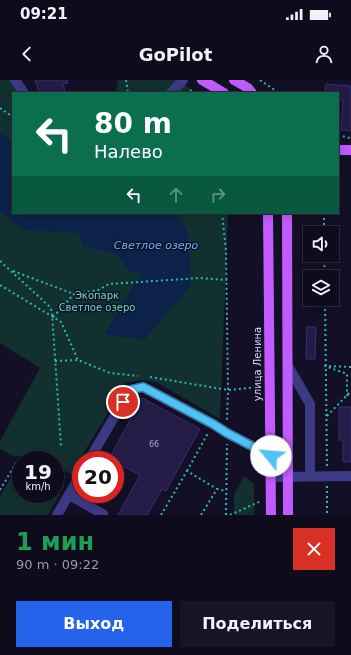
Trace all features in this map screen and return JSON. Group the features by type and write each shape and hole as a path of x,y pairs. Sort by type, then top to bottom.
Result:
{"main road":[{"path":"202,80 222,92"},
{"path":"234,80 248,88 251,92"},
{"path":"339,150 351,150"},
{"name":"улица Ленина","path":"268,214 271,515"},
{"path":"287,214 288,515"}],"lane":[{"path":"15,80 23,92"},
{"path":"172,92 183,80"},
{"path":"288,366 310,404 310,476"},
{"path":"94,451 130,390 143,387 271,456"},
{"path":"271,477 351,476"},
{"path":"56,515 72,489"},
{"path":"69,494 103,514 102,515"}],"path":[{"path":"126,80 128,92"},
{"path":"260,80 278,92"},
{"path":"0,108 12,116"},
{"path":"339,135 351,138"},
{"path":"222,214 226,250 227,280 228,390 226,515"},
{"path":"324,214 324,226"},
{"path":"0,261 50,307 54,317 55,361 61,447"},
{"path":"11,271 74,294 98,290 109,284 200,278 227,280"},
{"path":"0,285 61,322 78,360"},
{"path":"54,317 74,294"},
{"path":"325,306 327,515"},
{"path":"55,361 78,360 110,373 140,376"},
{"path":"325,366 351,367"},
{"path":"325,366 347,374 347,396"},
{"path":"148,377 228,390 269,385"},
{"path":"327,416 351,391"},
{"path":"161,515 213,424"},
{"path":"0,490 12,470"},
{"path":"187,471 217,489 226,490"},
{"path":"202,515 217,489"},
{"path":"230,515 271,497"}],"green space":[{"name":"Экопарк Светлое озеро","path":"0,80 15,80 23,92 12,92 12,214 228,214 220,419 156,382 140,380 126,383 85,451 72,451 71,474 64,470 64,451 12,451 12,455 0,449 0,441 40,368 0,343"},
{"path":"118,80 176,80 196,92 116,92"},
{"path":"12,475 12,503 55,503 48,515 0,515 0,497"},
{"path":"244,476 254,484 254,515 234,515 234,495"}],"water":[{"name":"Светлое озеро","path":"0,131 12,143 12,214 178,214 188,232 191,286 144,340 104,334 141,274 130,272 117,255 82,245 80,233 24,230 0,212"}],"building":[{"path":"35,80 67,80 68,83 63,84 66,92 39,92"},
{"path":"326,84 351,86 351,131 341,130 343,100 339,100 339,92 325,92"},
{"path":"307,327 316,327 315,359 306,359"},
{"path":"142,398 200,429 166,491 162,489 147,515 118,515 140,475 124,467 124,451 113,451"},
{"path":"339,407 351,407 351,462 343,462 343,440 339,440"}],"route":[{"path":"123,402 130,390 143,387 271,456"}]}
